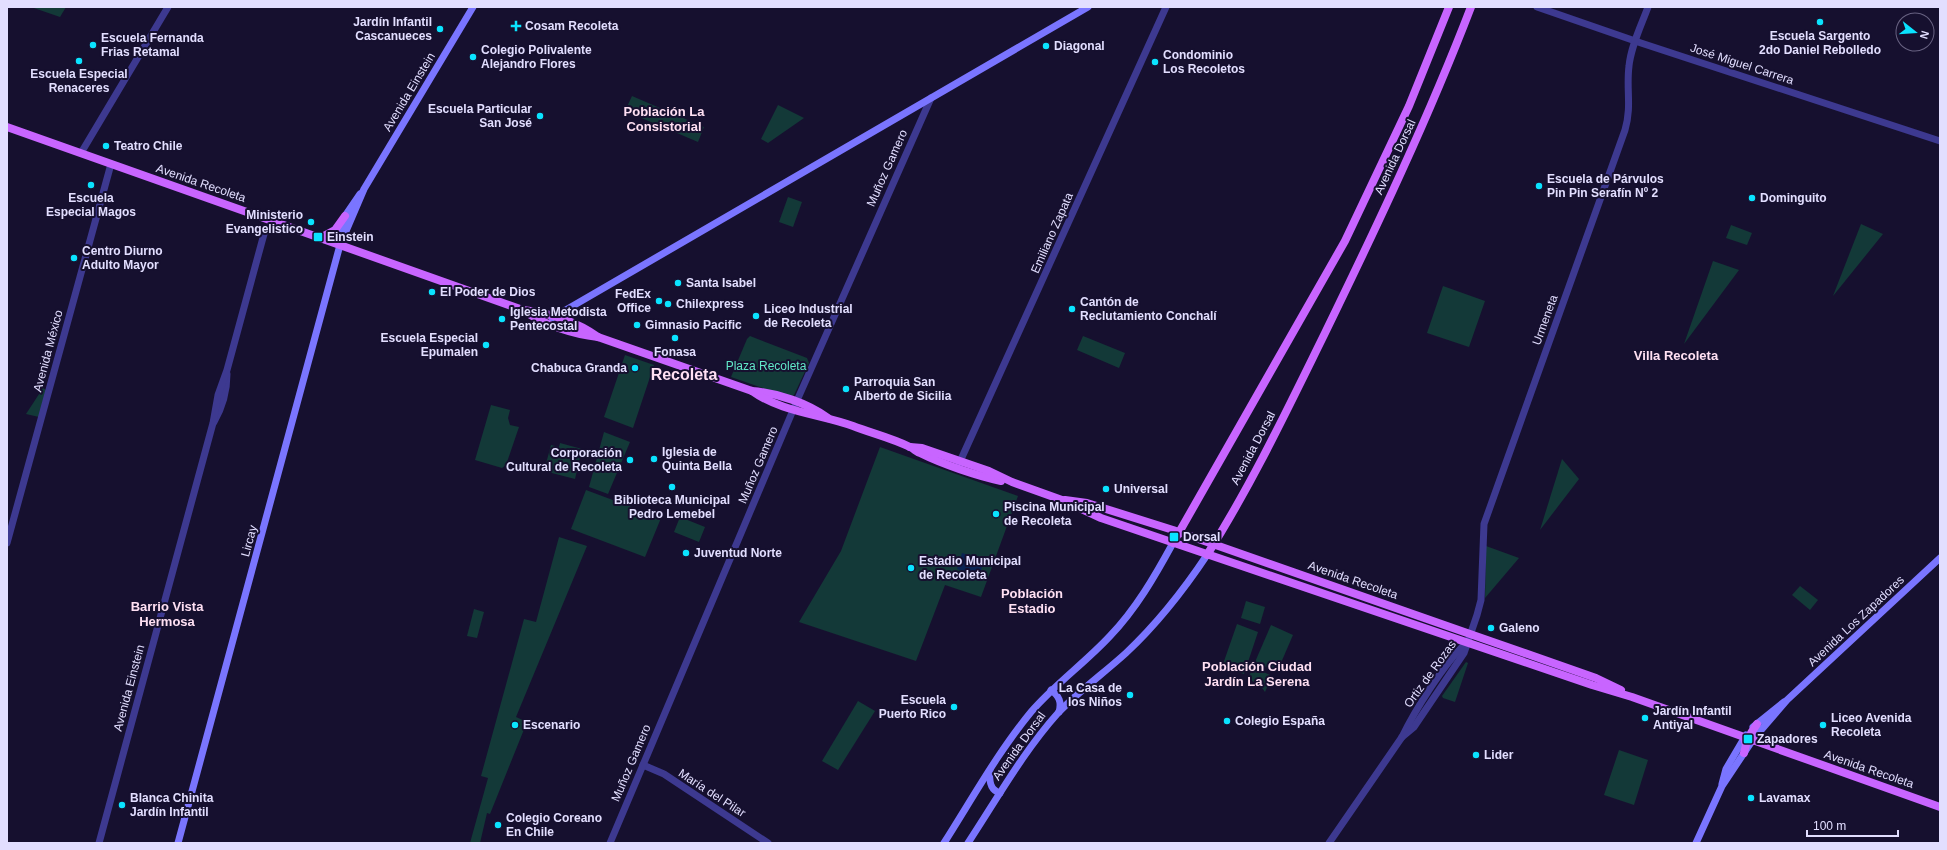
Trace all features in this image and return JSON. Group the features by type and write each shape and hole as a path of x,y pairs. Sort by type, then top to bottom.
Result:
{"main road":[{"name":"Avenida Einstein","path":"340,245 364,189 473,7"},
{"path":"545,322 1088,7"},
{"name":"Avenida Dorsal","path":"944,843 1020,725 1051,690 1097,649 1123,621 1147,588 1345,241 1409,106 1449,7"},
{"name":"Avenida Dorsal","path":"968,843 1030,747 1059,712 1125,654 1157,622 1182,592 1214,544 1282,420 1348,287 1431,109 1471,7"},
{"name":"Avenida Recoleta","path":"7,127 523,310 545,322 585,336 598,337"},
{"name":"Avenida Einstein","path":"340,245 341,231 345,216 364,189"},
{"path":"320,238 335,230 345,216"},
{"name":"Lircay","path":"178,843 340,245"},
{"name":"Avenida Recoleta","path":"523,310 538,312 554,317 587,330 598,337 752,391 763,399 795,406 814,417 828,418 910,447 922,448 959,464 1062,500 1094,515 1130,528 1390,615 1592,685 1632,697 1940,807"},
{"name":"Avenida Recoleta","path":"1062,500 1087,503 1214,544 1596,678 1632,697"},
{"path":"1130,528 1139,526 1144,521"},
{"name":"Avenida Los Zapadores","path":"1696,843 1722,786 1752,740 1787,700 1940,558"},
{"path":"1390,615 1395,611 1403,610"},
{"path":"1051,690 1057,695 1060,702 1059,712"},
{"name":"Avenida Los Zapadores","path":"1722,786 1726,769 1744,738 1777,706 1787,700"},
{"path":"1752,740 1751,733 1757,724"},
{"path":"1744,738 1746,745 1744,753"},
{"path":"990,770 991,786 994,790 1000,793"}],"street":[{"path":"81,153 168,7"},
{"name":"Emiliano Zapata","path":"959,464 1166,7"},
{"name":"José Miguel Carrera","path":"1537,7 1635,41 1940,141"},
{"name":"Urmeneta","path":"1467,642 1481,600 1484,524 1625,130 1630,108 1629,66 1635,41 1648,7"},
{"name":"Muñoz Gamero","path":"610,843 795,406 931,98"},
{"name":"Avenida México","path":"7,543 111,164"},
{"path":"259,216 262,222 264,234"},
{"path":"264,234 267,229 277,222"},
{"name":"Avenida Einstein","path":"99,843 213,424 218,395 227,370 264,234"},
{"name":"Ortiz de Rozas","path":"1329,843 1402,737 1408,724 1437,681 1459,650 1467,642"},
{"name":"María del Pilar","path":"643,765 664,774 768,843"}],"green space":[{"path":"31,7 66,7 60,17"},
{"path":"632,96 704,127 698,142 625,111"},
{"path":"778,105 804,118 768,143 761,139"},
{"path":"788,197 802,202 793,227 779,222"},
{"path":"1861,224 1883,234 1833,296"},
{"path":"1731,225 1752,233 1747,245 1726,238"},
{"path":"1713,261 1739,270 1684,344"},
{"path":"1443,286 1485,301 1469,347 1427,333"},
{"name":"Plaza Recoleta","path":"750,336 807,358 809,363 794,395 788,397 731,377 747,339"},
{"path":"1083,336 1125,353 1119,368 1077,350"},
{"path":"625,355 654,365 633,428 604,417"},
{"path":"43,388 46,390 39,417 26,414"},
{"path":"491,405 510,410 508,418 510,425 519,427 506,465 502,468 475,460"},
{"path":"604,432 630,442 608,494 589,487"},
{"path":"560,443 582,449 575,479 544,471 551,445 559,447"},
{"name":"Estadio Municipal de Recoleta","path":"880,447 1018,496 981,597 945,585 916,661 799,622 841,551"},
{"path":"1562,459 1579,479 1540,530"},
{"path":"586,490 661,518 645,557 571,529"},
{"path":"680,517 705,527 699,542 674,532"},
{"path":"559,537 587,546 516,717 527,722 490,814 487,813 480,843 470,843 488,778 481,776 524,619 536,622"},
{"path":"1486,546 1519,558 1485,598"},
{"path":"1800,586 1818,600 1810,610 1792,595"},
{"path":"1246,601 1265,607 1260,624 1241,618"},
{"path":"474,609 484,612 477,638 467,636"},
{"path":"1237,624 1258,632 1244,674 1222,667"},
{"path":"1271,625 1293,635 1277,672 1255,662"},
{"path":"1466,662 1468,663 1455,702 1443,698 1442,696"},
{"path":"1253,667 1272,676 1265,692 1260,685 1248,679"},
{"path":"858,701 875,711 838,770 822,761"},
{"path":"1619,750 1648,760 1634,805 1604,795"}],"water":[{"path":"962,553 984,560 979,577 957,569"}],"place":[{"name":"Escuela Sargento 2do Daniel Rebolledo","path":"1820,22"},
{"name":"Cosam Recoleta","path":"516,26"},
{"name":"Jardín Infantil Cascanueces","path":"440,29"},
{"name":"Escuela Fernanda Frias Retamal","path":"93,45"},
{"name":"Diagonal","path":"1046,46"},
{"name":"Colegio Polivalente Alejandro Flores","path":"473,57"},
{"name":"Escuela Especial Renaceres","path":"79,61"},
{"name":"Condominio Los Recoletos","path":"1155,62"},
{"name":"Escuela Particular San José","path":"540,116"},
{"name":"Teatro Chile","path":"106,146"},
{"name":"Escuela Especial Magos","path":"91,185"},
{"name":"Escuela de Párvulos Pin Pin Serafín Nº 2","path":"1539,186"},
{"name":"Dominguito","path":"1752,198"},
{"name":"Ministerio Evangelistico","path":"311,222"},
{"name":"Einstein","path":"318,237"},
{"name":"Centro Diurno Adulto Mayor","path":"74,258"},
{"name":"Santa Isabel","path":"678,283"},
{"name":"El Poder de Dios","path":"432,292"},
{"name":"FedEx Office","path":"659,301"},
{"name":"Chilexpress","path":"668,304"},
{"name":"Cantón de Reclutamiento Conchalí","path":"1072,309"},
{"name":"Liceo Industrial de Recoleta","path":"756,316"},
{"name":"Iglesia Metodista Pentecostal","path":"502,319"},
{"name":"Gimnasio Pacific","path":"637,325"},
{"name":"Fonasa","path":"675,338"},
{"name":"Escuela Especial Epumalen","path":"486,345"},
{"name":"Chabuca Granda","path":"635,368"},
{"name":"Parroquia San Alberto de Sicilia","path":"846,389"},
{"name":"Iglesia de Quinta Bella","path":"654,459"},
{"name":"Corporación Cultural de Recoleta","path":"630,460"},
{"name":"Biblioteca Municipal Pedro Lemebel","path":"672,487"},
{"name":"Universal","path":"1106,489"},
{"name":"Piscina Municipal de Recoleta","path":"996,514"},
{"name":"Dorsal","path":"1174,537"},
{"name":"Juventud Norte","path":"686,553"},
{"name":"Estadio Municipal de Recoleta","path":"911,568"},
{"name":"Galeno","path":"1491,628"},
{"name":"La Casa de los Niños","path":"1130,695"},
{"name":"Escuela Puerto Rico","path":"954,707"},
{"name":"Jardín Infantil Antiyal","path":"1645,718"},
{"name":"Colegio España","path":"1227,721"},
{"name":"Escenario","path":"515,725"},
{"name":"Liceo Avenida Recoleta","path":"1823,725"},
{"name":"Zapadores","path":"1748,739"},
{"name":"Lider","path":"1476,755"},
{"name":"Lavamax","path":"1751,798"},
{"name":"Blanca Chinita Jardín Infantil","path":"122,805"},
{"name":"Colegio Coreano En Chile","path":"498,825"}],"district":[{"name":"Población La Consistorial","path":"664,118"},
{"name":"Villa Recoleta","path":"1676,355"},
{"name":"Recoleta","path":"684,374"},
{"name":"Población Estadio","path":"1032,600"},
{"name":"Barrio Vista Hermosa","path":"167,614"},
{"name":"Población Ciudad Jardín La Serena","path":"1257,674"}]}
